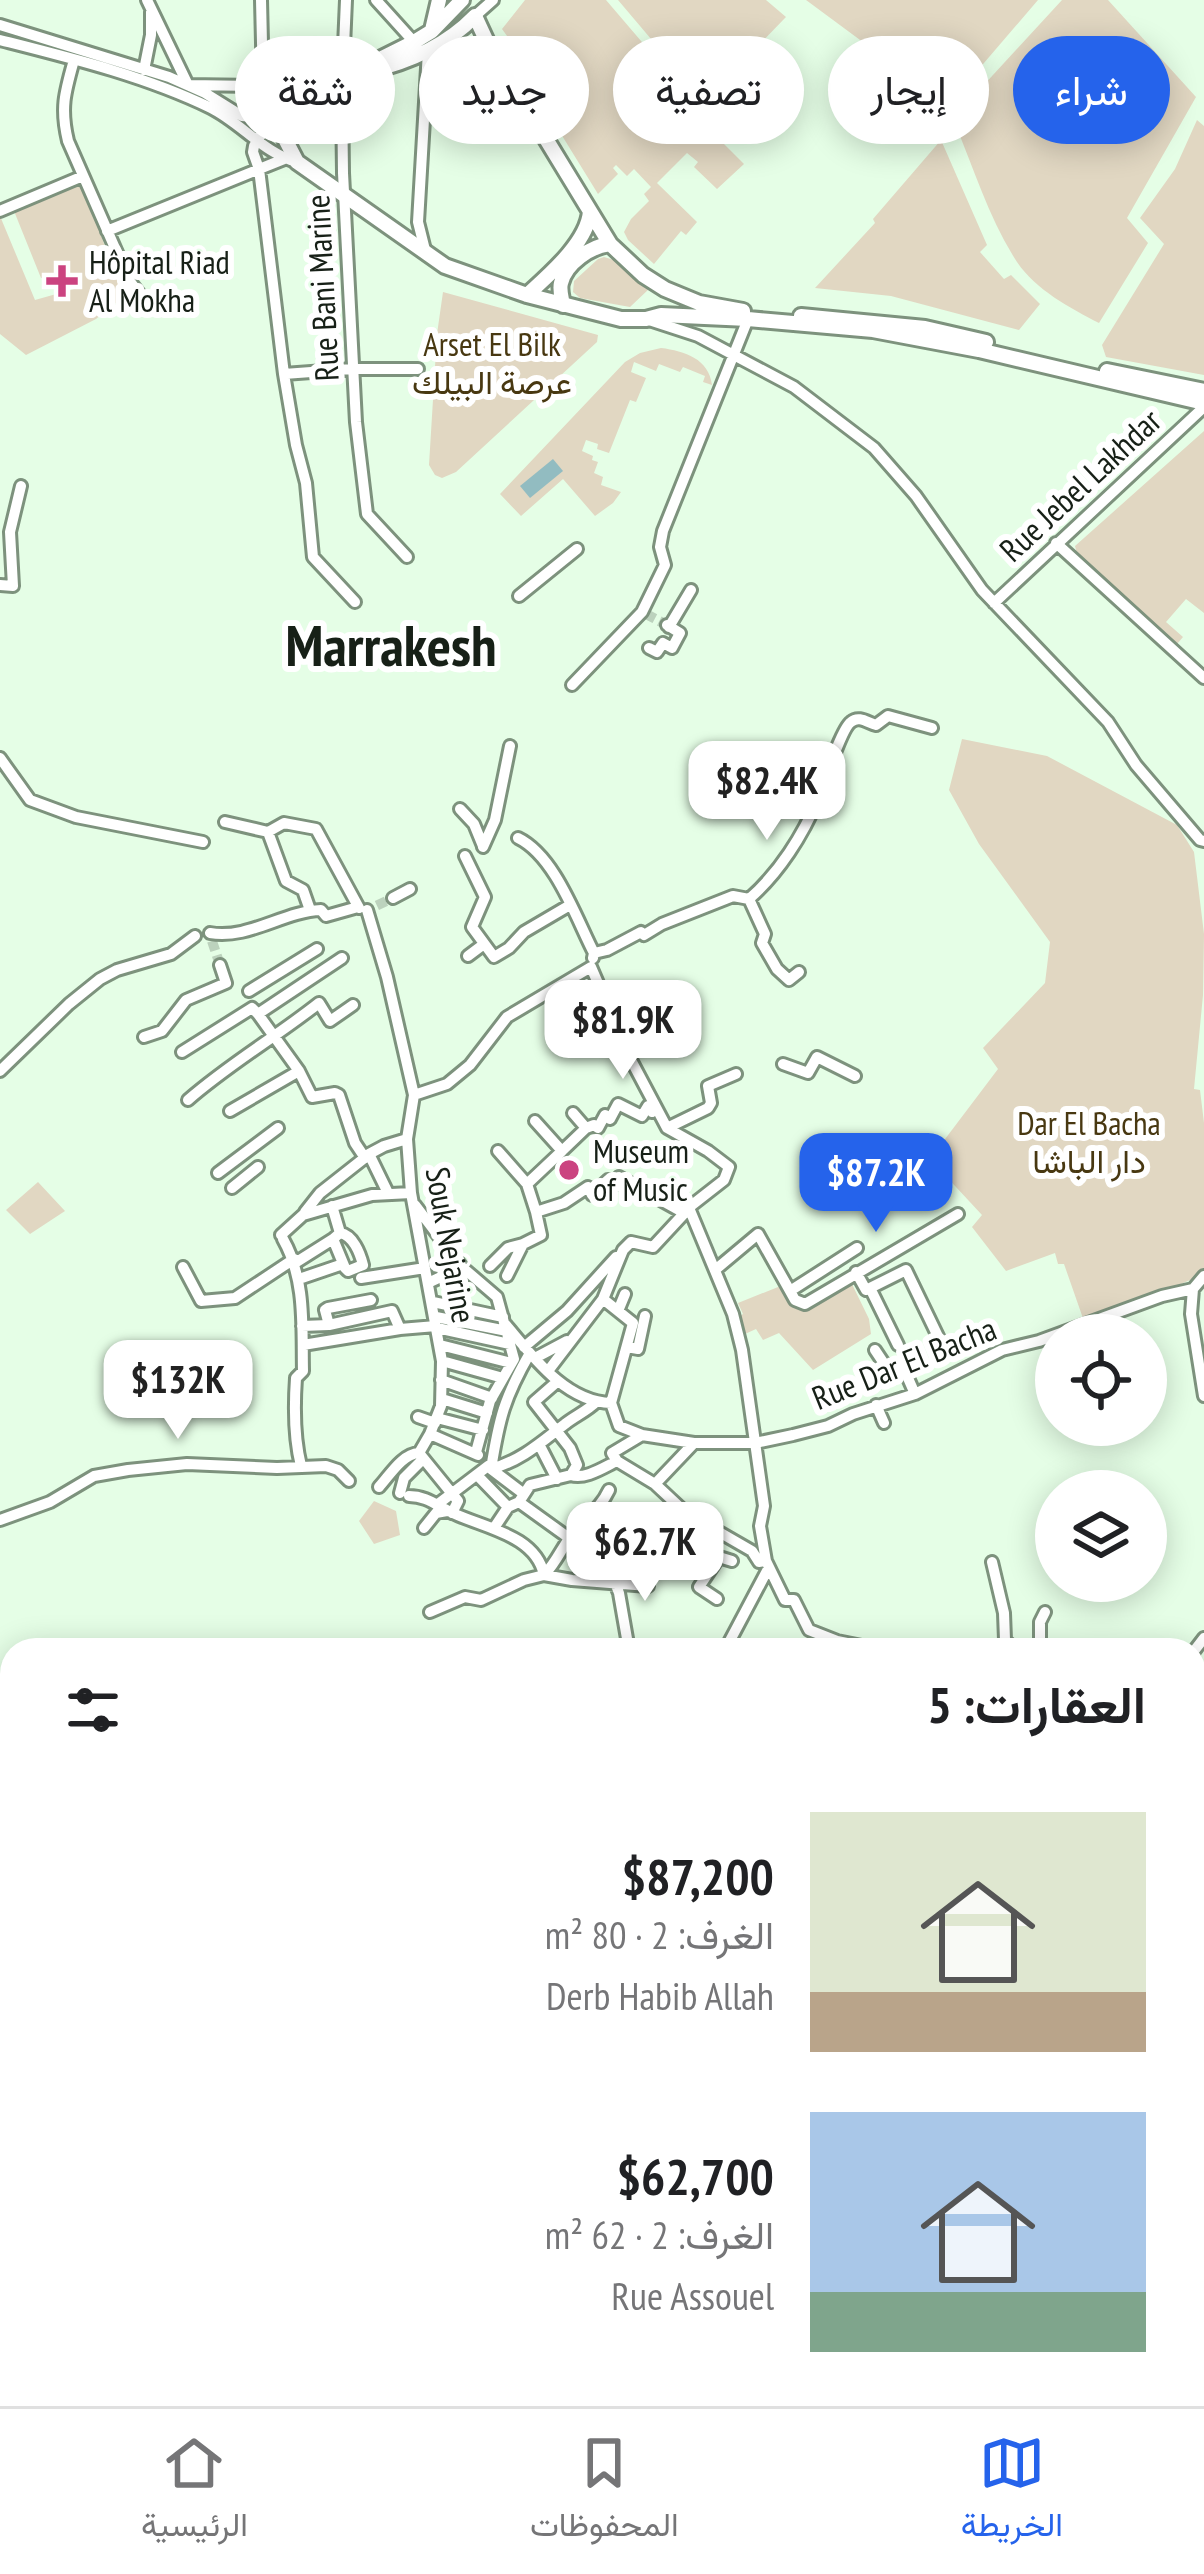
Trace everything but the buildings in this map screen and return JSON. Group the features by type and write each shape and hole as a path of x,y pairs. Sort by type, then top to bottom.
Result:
{"main road":[{"path":"431,32 440,0"},
{"path":"428,36 462,0"},
{"path":"453,36 475,16 610,244 656,284 679,296 755,314 925,328 1204,391"},
{"path":"285,144 291,161 427,255 526,296 621,319 661,315 872,330 938,341 1204,405"},
{"path":"526,296 574,247 586,231 590,211"},
{"path":"563,305 561,283 566,274 588,250 610,244"}],"street":[{"path":"261,0 262,36"},
{"name":"Rue Bani Marine","path":"344,36 346,0"},
{"path":"376,0 419,44"},
{"path":"475,16 493,0"},
{"path":"149,4 188,85"},
{"path":"144,70 151,35 149,4"},
{"path":"0,25 188,85 235,112"},
{"path":"0,40 145,81 208,106 235,124"},
{"path":"74,60 62,112 68,141 129,280 141,296"},
{"path":"188,85 235,86"},
{"path":"257,144 253,152 260,169 284,374 306,483 313,557 355,602"},
{"path":"265,144 291,161"},
{"name":"Rue Bani Marine","path":"344,144 352,369 367,514 407,557"},
{"path":"419,144 418,233 427,255"},
{"path":"106,231 291,161"},
{"path":"0,212 82,176"},
{"path":"646,319 698,336 794,387 874,448 916,496 968,573 1108,722 1136,765 1202,840 1204,855"},
{"path":"572,685 644,613 665,565 660,548 664,534 669,532 678,495 748,319"},
{"path":"284,374 418,369"},
{"name":"Rue Jebel Lakhdar","path":"994,603 1204,405"},
{"path":"0,586 13,586 10,532 21,486"},
{"path":"1056,543 1204,678"},
{"path":"519,596 577,549"},
{"path":"649,648 657,652 664,643 672,647 680,633 668,626 691,590"},
{"path":"749,899 765,886 809,818 841,735 852,721 860,718 877,725 889,716 932,728"},
{"path":"460,809 474,824 483,847 495,820 510,746"},
{"path":"0,758 30,800 76,818 203,842"},
{"path":"225,822 268,832 284,823 316,829 339,857 387,977 414,1095 446,1084 470,1065 507,1017 591,967"},
{"path":"268,832 286,881 303,890 310,910"},
{"path":"490,1468 499,1418 530,1353 631,1242 653,1246 724,1180 729,1167 667,1128 628,1054 591,967 594,953 570,905 532,845 518,838"},
{"path":"464,856 484,897 472,927 494,957 524,932 570,905"},
{"path":"290,885 293,915"},
{"path":"393,898 410,890"},
{"path":"594,953 738,895 749,899 765,934 762,943 777,969 789,980 799,972"},
{"path":"208,933 220,935 310,910 321,910 326,916 361,908"},
{"path":"0,1071 81,994 117,970 171,954 195,936"},
{"path":"468,956 484,944"},
{"path":"249,991 317,949"},
{"path":"258,1014 342,958"},
{"path":"144,1037 162,1031 186,1000 226,983 220,965"},
{"path":"271,976 284,997"},
{"path":"188,1100 221,1071 319,1003 330,1022 353,1005"},
{"path":"575,1021 608,1006"},
{"path":"182,1052 253,1008 312,1097 339,1095 355,1143 388,1193"},
{"path":"628,1054 659,1041"},
{"path":"783,1064 808,1073 817,1057 855,1076"},
{"path":"230,1111 299,1071"},
{"path":"706,1071 712,1084"},
{"path":"667,1128 710,1107 707,1088 736,1074"},
{"name":"Souk Nejarine","path":"414,1095 407,1139 412,1198 442,1360 437,1416"},
{"path":"527,1184 586,1128 598,1128 605,1115 610,1119 618,1104 642,1116 648,1106 652,1112 657,1108"},
{"path":"573,1113 586,1128"},
{"path":"536,1120 562,1151"},
{"path":"218,1173 278,1128"},
{"path":"302,1466 296,1447 294,1398 296,1378 303,1371 299,1280 282,1237 320,1193 367,1156 407,1139"},
{"path":"490,1265 500,1253 541,1235 527,1184 498,1151"},
{"path":"232,1188 258,1167"},
{"path":"536,1212 565,1203 588,1187 592,1195 608,1180 614,1185 619,1178 687,1210 733,1314 742,1350 764,1506 760,1526 767,1564 785,1600 794,1600 809,1630 829,1638"},
{"path":"303,1215 388,1193 412,1198 462,1267 497,1297 512,1361 492,1398 476,1452"},
{"path":"332,1206 348,1271 425,1268"},
{"path":"715,1270 758,1234 795,1300 806,1304 958,1214"},
{"path":"183,1267 201,1301 229,1300 337,1236 351,1238 362,1260 359,1274 376,1314"},
{"path":"421,1248 439,1239"},
{"path":"507,1276 524,1244"},
{"path":"790,1292 857,1248"},
{"path":"548,1370 603,1299 623,1250"},
{"path":"299,1280 343,1264"},
{"path":"428,1283 462,1267"},
{"path":"856,1272 864,1289 906,1270 946,1353"},
{"path":"1204,1276 1193,1289 1191,1314 1204,1396"},
{"path":"870,1288 898,1345"},
{"name":"Rue Dar El Bacha","path":"642,1435 694,1443 755,1443 828,1426 915,1394 1002,1350 1193,1289"},
{"path":"610,1324 625,1294"},
{"path":"603,1299 633,1322 611,1403 619,1426 642,1435"},
{"path":"328,1325 328,1308 371,1300"},
{"path":"433,1302 475,1324"},
{"path":"302,1326 392,1311 400,1329"},
{"path":"627,1347 638,1349 646,1316"},
{"path":"302,1345 436,1324 506,1329 558,1381 596,1402 611,1403"},
{"path":"468,1352 475,1324"},
{"path":"530,1353 570,1340"},
{"path":"440,1345 512,1361"},
{"path":"875,1350 891,1374 904,1369 915,1394"},
{"path":"442,1360 502,1378"},
{"path":"441,1380 492,1398"},
{"path":"494,1528 530,1485 571,1475 577,1465 570,1448 534,1402 558,1381"},
{"path":"453,1494 477,1475 514,1462 540,1446 596,1402"},
{"path":"876,1406 884,1423"},
{"path":"418,1417 487,1413"},
{"path":"437,1416 496,1439"},
{"path":"437,1416 476,1452 517,1501"},
{"path":"437,1416 421,1456 404,1478 405,1494 520,1541 544,1568 544,1575"},
{"path":"642,1435 612,1453 617,1461 655,1484 686,1513 767,1564"},
{"path":"655,1484 694,1443"},
{"path":"540,1446 557,1479"},
{"path":"379,1487 406,1457 421,1456 458,1501 436,1513 424,1528"},
{"path":"571,1475 583,1476 617,1461"},
{"path":"0,1520 50,1502 103,1473 188,1465 302,1466 334,1468 349,1481"},
{"path":"544,1575 569,1538 631,1471"},
{"path":"477,1475 569,1538"},
{"path":"717,1599 699,1587 719,1557 732,1561"},
{"path":"992,1562 1005,1638"},
{"path":"731,1638 767,1564"},
{"path":"430,1612 465,1597 481,1600 544,1575 648,1586"},
{"path":"615,1583 627,1638"},
{"path":"1040,1638 1046,1612"}],"green space":[{"path":"525,0 606,0 637,36 613,36 613,144 724,144 744,164 717,189 687,153 657,183 697,222 686,235 681,231 654,264 624,232 649,201 644,194 651,187 634,169 627,176 616,165 618,174 598,194 567,144 589,144 589,36 507,36 502,29"},
{"path":"618,0 766,0 786,17 768,36 648,36"},
{"path":"806,0 1038,0 989,57 989,36 855,36"},
{"path":"1062,0 1108,0 1141,36 1029,36"},
{"path":"1013,53 1013,144 1169,144 1127,218 1148,243 1099,323 1044,290 1025,272 991,212 963,144 989,144 989,79"},
{"path":"1170,68 1196,97 1170,143"},
{"path":"1197,120 1204,126 1204,375 1106,357 1102,345 1164,244 1140,218 1175,169"},
{"path":"938,144 943,144 987,245 980,252 1004,279 1011,275 1040,304 1019,330 891,296 815,288 875,223 873,219"},
{"path":"82,182 123,297 96,319 26,355 0,334 0,216 35,300 74,289 67,272 41,278 14,211"},
{"path":"604,257 649,289 630,307 580,298 573,292 574,281"},
{"name":"Arset El Bilk عرصة البيلك","path":"443,292 598,335 597,342 456,472 442,478 429,465"},
{"path":"661,348 694,358 706,369 712,385 703,382 705,376 683,367 680,372 659,364 656,371 634,362 631,372 646,378 636,402 630,400 609,453 586,440 582,451 598,462 594,473 603,477 601,485 621,492 613,503 595,516 563,479 521,516 500,494 625,362"},
{"path":"1204,431 1204,613 1186,599 1166,622 1183,637 1177,644 1077,554 1075,546"},
{"name":"Dar El Bacha دار الباشا","path":"962,739 1047,756 1177,825 1194,852 1204,934 1194,1089 1200,1090 1204,1123 1204,1271 1109,1314 1082,1314 1064,1264 1058,1264 1055,1253 1006,1271 972,1227 982,1215 930,1159 998,1069 983,1048 1045,983 1050,942 979,844 949,790"},
{"path":"38,1182 65,1211 30,1234 6,1210"},
{"path":"850,1280 871,1334 813,1370 779,1333 763,1340 756,1329 745,1334 738,1303 783,1285 795,1302"},
{"path":"374,1501 396,1511 400,1535 374,1544 359,1521"}],"water":[{"path":"553,459 563,471 530,498 520,486"}],"tunnel":[{"path":"646,614 667,625"},
{"path":"363,909 393,898"},
{"path":"212,941 220,965"}],"place":[{"name":"Hôpital Riad Al Mokha","path":"62,281"},
{"name":"Museum of Music","path":"569,1170"}],"district":[{"name":"Marrakesh","path":"391,646"}]}
